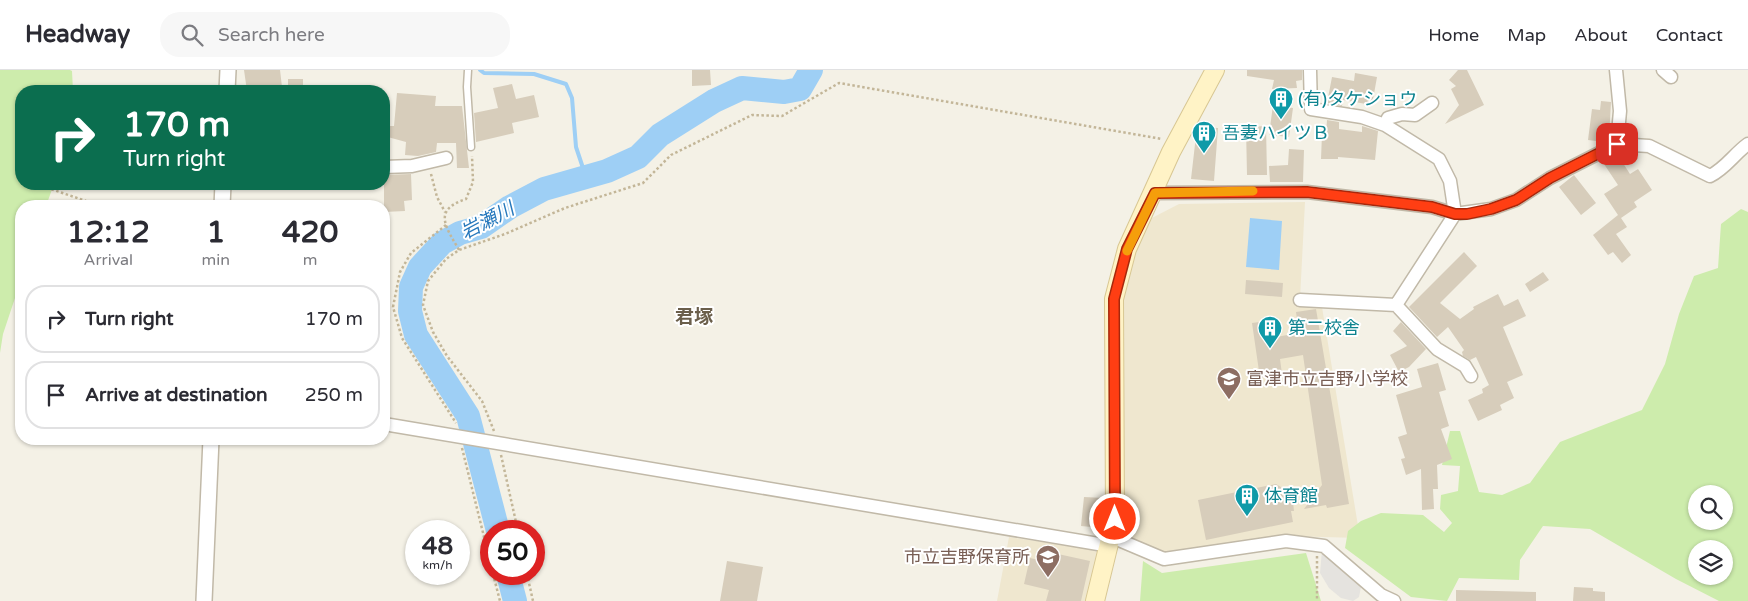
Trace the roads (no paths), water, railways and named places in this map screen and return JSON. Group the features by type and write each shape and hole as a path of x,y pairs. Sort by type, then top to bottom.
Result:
{"main road":[{"path":"1095,601 1111,542 1115,519 1114,299 1127,249 1155,193 1177,142 1215,70"}],"street":[{"path":"227,85 228,70"},
{"path":"1310,70 1311,109 1362,117 1385,125 1439,158 1450,181 1455,214 1396,305"},
{"path":"1616,70 1620,111 1617,144"},
{"path":"1385,125 1388,118 1402,114 1415,115 1432,103"},
{"path":"1155,193 1307,192 1432,207 1455,214 1491,209 1516,200 1550,178 1617,144 1649,146 1710,176 1723,170 1738,152 1748,144"},
{"path":"390,166 446,158"},
{"path":"1300,300 1396,305 1437,349 1465,366 1471,376"},
{"path":"390,425 1111,542 1164,559 1286,542 1324,546 1381,595 1394,601"},
{"path":"204,601 212,445"}],"lane":[{"path":"468,70 467,87 471,146"}],"water":[{"path":"1250,218 1282,221 1279,270 1246,267"}],"waterway":[{"path":"480,70 484,73 534,74 566,84 572,98 576,147 586,177"},
{"name":"岩瀬川","path":"495,520 468,416 416,335 410,311 411,287 420,267 442,243 460,233 481,227 510,207 544,189 607,171 638,157 660,135 714,101 742,88 784,92 800,89 811,70"},
{"name":"岩瀬川","path":"511,585 515,601"}],"place":[{"name":"(有)タケショウ","path":"1281,120"},
{"name":"吾妻ハイツＢ","path":"1204,154"},
{"name":"第二校舎","path":"1270,349"},
{"name":"富津市立吉野小学校","path":"1229,400"},
{"name":"体育館","path":"1247,517"},
{"name":"市立吉野保育所","path":"1048,578"}],"district":[{"name":"君塚","path":"694,316"}]}
